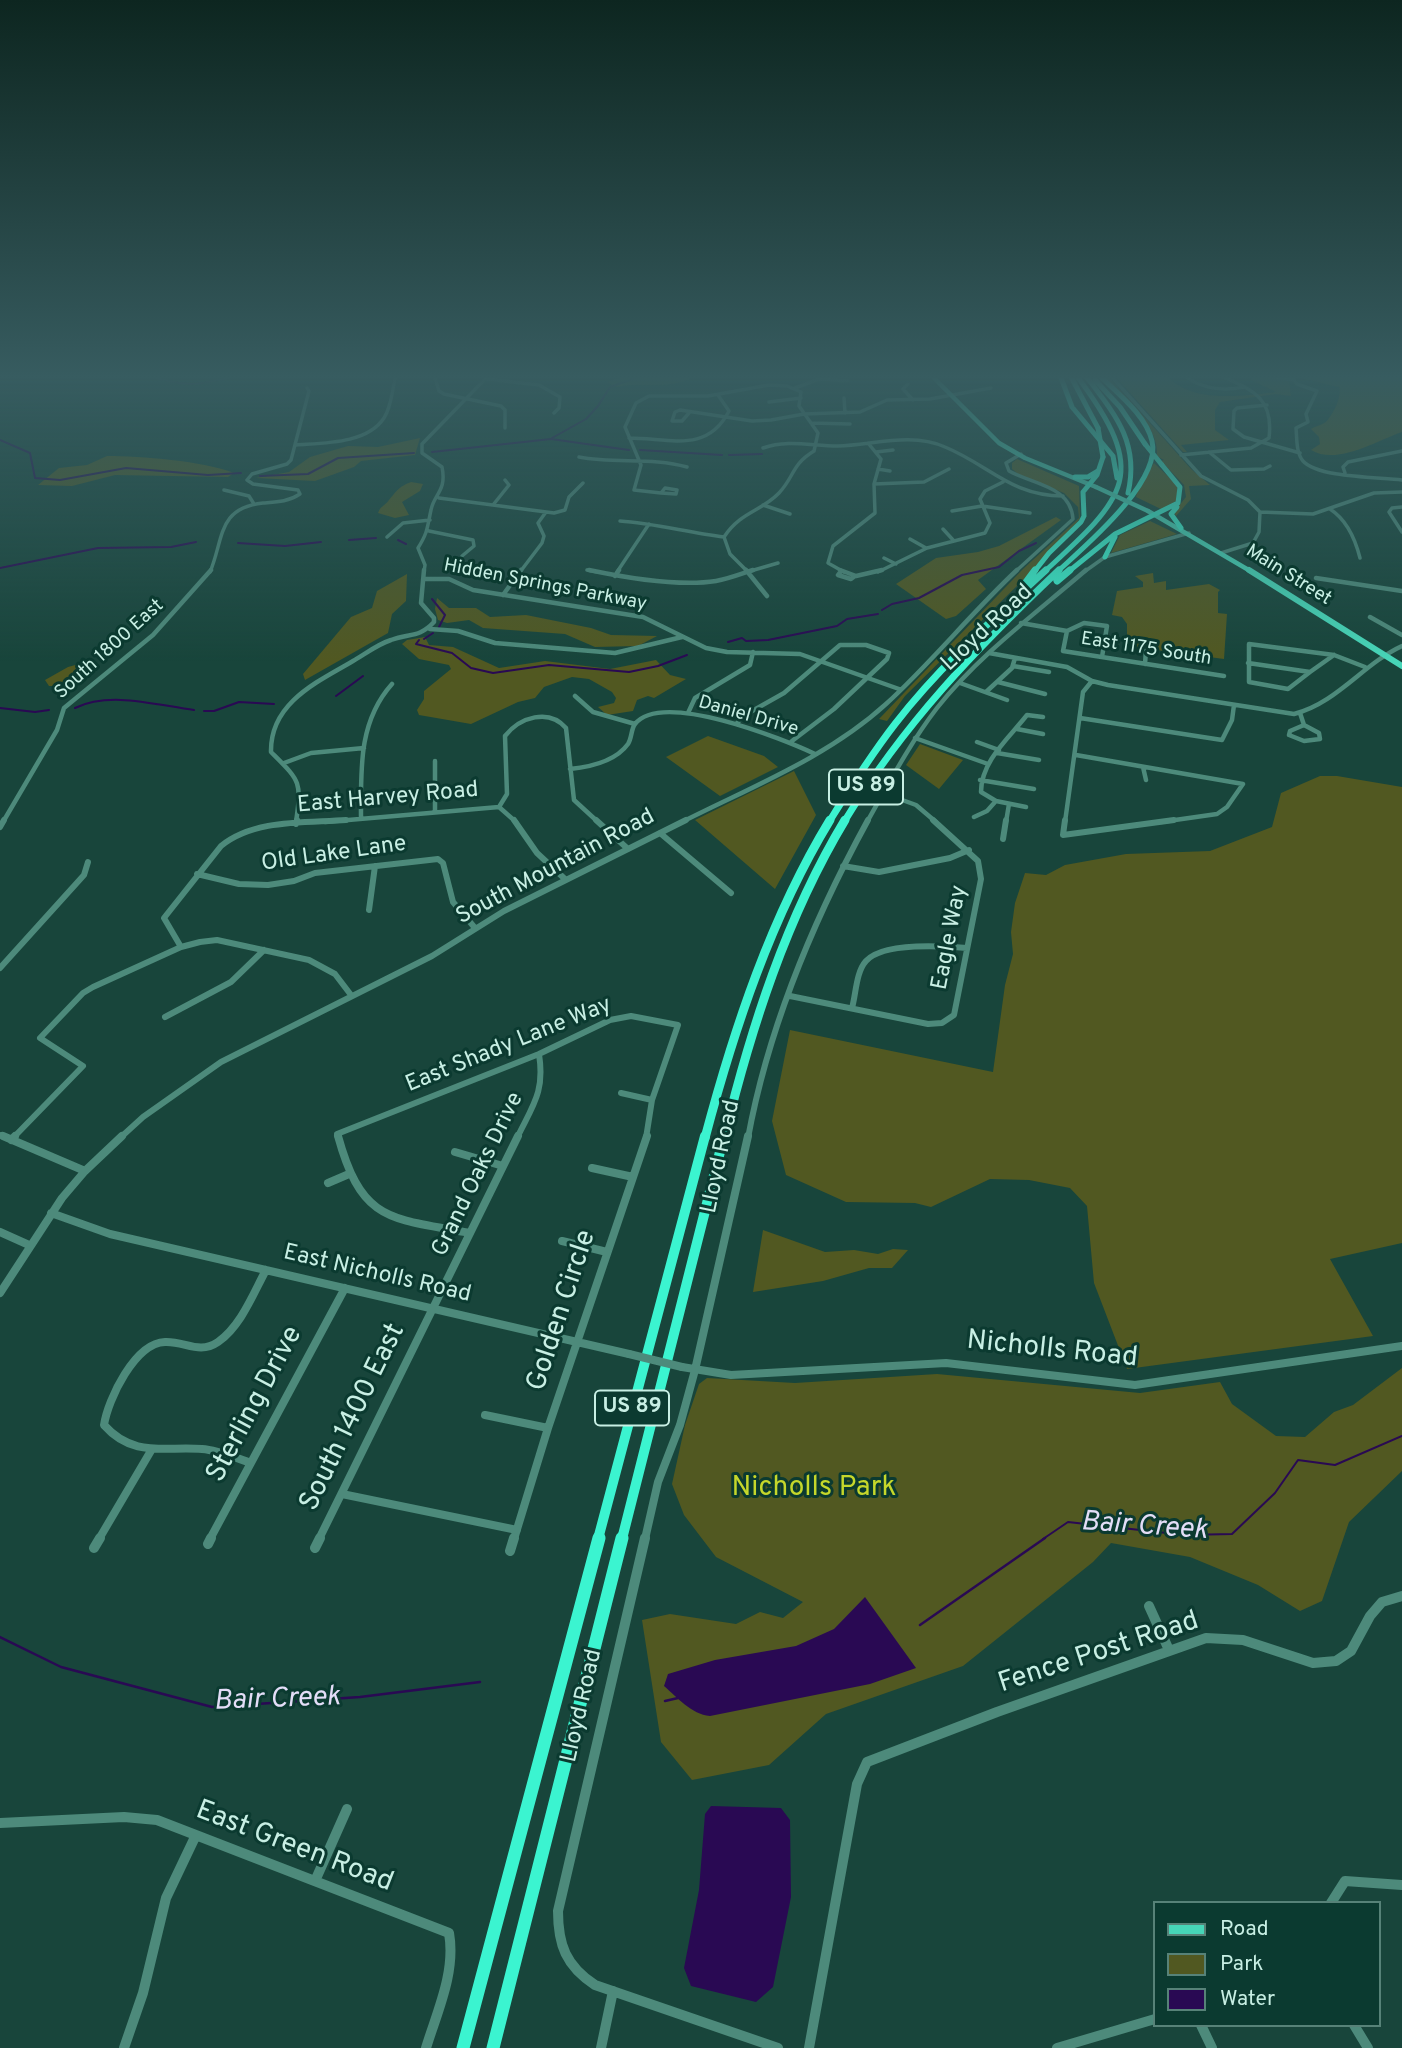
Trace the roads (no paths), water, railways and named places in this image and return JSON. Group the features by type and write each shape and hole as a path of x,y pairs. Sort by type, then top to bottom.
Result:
{"highway":[{"path":"1075,477 1093,475 1099,471"},
{"path":"994,619 1045,557 1081,522 1084,516 1082,498 1093,485 1100,471"},
{"path":"1110,504 1117,477 1115,471"},
{"name":"US 89","path":"463,2048 713,1108 754,976 794,885 829,819 855,779 915,700 994,619 1094,526 1110,504 1122,471"},
{"name":"US 89","path":"493,2048 741,1069 773,973 818,869 877,769 934,696 1106,526 1119,510 1130,485 1131,471"},
{"path":"1119,510 1146,471"},
{"path":"1166,471 1182,488 1182,495 1171,514 1181,528"},
{"path":"1011,617 1118,532 1177,504"},
{"path":"1105,557 1118,532"}],"main road":[{"path":"1060,471 1093,485"},
{"name":"Main Street","path":"1093,485 1181,528 1402,666"}],"street":[{"path":"224,490 249,496 254,504 284,502 300,494 294,489 253,484 247,480 252,474 264,471"},
{"path":"430,629 434,618 421,603 425,565 418,548 429,531 431,507 439,498 443,471"},
{"path":"641,471 642,477 634,490 671,495 676,494 677,490"},
{"path":"767,596 760,582 726,550 724,537 732,525 779,493 793,471"},
{"path":"878,471 874,484 877,507 871,519 836,541 828,556 828,563 841,571 838,575 844,578 873,575 926,548 985,533 990,523 980,505 980,499 985,491 1003,482"},
{"path":"874,484 907,485 926,481 946,471"},
{"path":"985,471 1003,482 1044,496 1063,496"},
{"path":"1009,471 1015,476 1063,496"},
{"path":"1197,471 1206,480 1248,500 1260,512 1294,515 1330,509 1374,493 1402,492"},
{"path":"1320,471 1402,480"},
{"path":"493,505 509,485 505,480"},
{"path":"439,498 546,512 565,510 569,498 583,483"},
{"name":"South Mountain Road","path":"0,1293 51,1213 85,1171 143,1116 212,1068 261,1040 432,956 475,928 566,880 815,754 867,719 1009,578 1068,525 1074,512 1063,496"},
{"name":"South 1800 East","path":"0,827 57,730 64,708 153,635 207,578 212,569 216,547 233,513 254,504"},
{"path":"763,505 790,514"},
{"path":"952,511 980,505 1002,506 1030,513"},
{"path":"1402,507 1389,512 1402,531"},
{"path":"1330,509 1338,513 1345,522 1354,538 1360,558"},
{"path":"503,595 542,543 544,536 538,523 546,512"},
{"path":"1221,553 1246,546 1258,539 1261,534 1260,512"},
{"path":"387,537 403,523 430,520"},
{"path":"620,521 630,520 676,531 724,537"},
{"path":"615,576 649,524"},
{"path":"943,529 954,541"},
{"path":"429,531 473,540 474,546 462,556"},
{"name":"Lloyd Road","path":"613,1991 576,1974 561,1948 557,1930 558,1911 658,1482 680,1425 695,1370 743,1163 757,1088 807,947 843,866 883,793 915,738 960,683 1021,623 1105,557 1189,533"},
{"path":"910,539 926,548"},
{"path":"884,558 896,564"},
{"path":"587,570 615,576 698,583 778,563"},
{"path":"1317,578 1402,591"},
{"name":"Hidden Springs Parkway","path":"424,579 449,579 473,590 643,617 716,650 789,652 820,660 899,690"},
{"path":"1370,617 1402,635"},
{"path":"1021,623 1067,631 1084,623 1107,626 1102,657"},
{"path":"296,824 299,785 284,763 274,757 270,745 294,697 390,640 418,635 430,629 458,631 510,647 615,653 683,637"},
{"name":"East 1175 South","path":"1067,631 1063,651 1224,676"},
{"path":"737,724 746,715 784,693 840,645 849,643 882,648 889,653 887,659 834,709 792,741"},
{"path":"1334,655 1288,689 1249,682 1249,645 1334,655 1366,667"},
{"path":"989,653 1054,663 1092,681 1234,705 1300,713 1338,691 1382,654 1402,646"},
{"path":"1144,664 1146,650"},
{"path":"688,713 695,698 750,665 753,652"},
{"path":"986,692 1013,666 1015,657"},
{"path":"1248,663 1310,672"},
{"path":"1013,666 1049,672"},
{"path":"998,681 1012,688 1045,694"},
{"path":"1076,755 1243,784 1227,807 1217,814 1063,835 1083,692 1092,681"},
{"path":"960,683 1007,700"},
{"path":"361,818 364,748 371,711 381,694 392,684"},
{"path":"570,769 597,764 617,754 628,744 635,724 607,719 578,702 575,695"},
{"path":"1080,718 1222,740 1232,720 1234,705"},
{"name":"Daniel Drive","path":"635,724 649,715 688,713 737,724 792,741 815,754"},
{"path":"1300,713 1304,725 1319,733 1320,739 1304,741 1289,735 1290,731 1304,725"},
{"path":"1026,807 995,802 981,792 980,780 988,764 1027,715 1043,717"},
{"path":"499,807 507,794 504,741 508,732 533,717 558,719 566,728 574,800 628,849"},
{"path":"1017,729 1043,734"},
{"path":"915,738 988,764"},
{"path":"977,742 998,751 1039,760"},
{"path":"284,763 311,753 364,748"},
{"path":"435,812 436,761"},
{"path":"1143,767 1146,780"},
{"path":"980,780 1034,789"},
{"path":"843,866 879,872 950,858 969,850 916,805 883,793"},
{"path":"974,817 987,811 995,802"},
{"path":"1003,839 1009,804"},
{"name":"East Harvey Road","path":"181,947 160,919 232,837 260,827 499,807 520,825 537,853 566,880"},
{"path":"660,833 731,893"},
{"name":"Eagle Way","path":"790,996 928,1024 949,1021 954,1015 981,870 969,850"},
{"name":"Old Lake Lane","path":"197,874 239,884 268,885 294,881 315,873 431,858 443,863 453,902 475,928"},
{"path":"0,968 84,875 88,862"},
{"path":"369,910 374,866"},
{"path":"294,881 294,890"},
{"path":"11,1140 83,1066 40,1038 83,993 181,947 217,940 323,966 335,974 351,995"},
{"path":"852,1008 864,964 875,954 936,945 967,948"},
{"path":"165,1017 230,984 250,969 264,950"},
{"name":"East Shady Lane Way","path":"349,1174 337,1134 539,1054 599,1024 621,1017 678,1025 657,1084"},
{"name":"Grand Oaks Drive","path":"433,1308 541,1089 543,1077 539,1054"},
{"name":"Golden Circle","path":"510,1551 548,1428 648,1133 657,1084"},
{"path":"621,1093 652,1100"},
{"path":"0,1135 85,1171"},
{"path":"455,1152 503,1166"},
{"path":"593,1168 633,1177"},
{"path":"328,1183 349,1174 360,1193 374,1207 393,1216 470,1233"},
{"name":"East Nicholls Road","path":"51,1213 110,1234 695,1370"},
{"path":"0,1232 29,1245"},
{"path":"562,1241 607,1252"},
{"path":"251,1463 204,1449 161,1451 117,1440 104,1425 104,1416 110,1401 138,1357 157,1343 167,1342 193,1350 208,1348 221,1340 234,1324 266,1270"},
{"name":"Sterling Drive","path":"208,1544 345,1288"},
{"name":"South 1400 East","path":"315,1548 433,1308"},
{"name":"Nicholls Road","path":"695,1370 731,1375 780,1374 946,1363 1135,1385 1402,1346"},
{"path":"485,1415 548,1428"},
{"path":"94,1548 152,1449"},
{"path":"342,1494 517,1530"},
{"name":"Fence Post Road","path":"809,2048 856,1784 867,1762 1206,1638 1241,1639 1294,1659 1318,1663 1338,1661 1358,1641 1368,1619 1383,1601 1402,1596"},
{"path":"1149,1606 1169,1650"},
{"path":"315,1881 347,1809"},
{"name":"East Green Road","path":"0,1823 124,1817 157,1820 449,1933 453,1944 449,1967 425,2048"},
{"path":"124,2048 146,1992 152,1954 167,1896 196,1835"},
{"path":"1332,1901 1345,1881 1402,1885"},
{"path":"601,2048 613,1991 778,2048"},
{"path":"1058,2048 1154,2020"},
{"path":"1202,2027 1212,2048"},
{"path":"1355,2027 1368,2048"}],"water":[{"path":"865,1597 916,1668 870,1684 710,1716 691,1709 664,1686 668,1674 715,1660 796,1646 834,1629"},
{"path":"711,1806 781,1808 790,1820 791,1897 773,1987 756,2002 691,1986 684,1968 699,1890 705,1814"}],"waterway":[{"path":"34,471 35,478 60,480 112,471"},
{"path":"156,471 208,475 241,473"},
{"path":"260,476 308,474 314,471"},
{"path":"349,540 376,538"},
{"path":"398,540 406,544"},
{"path":"0,568 98,548 171,547 196,542"},
{"path":"238,543 285,546 321,542"},
{"path":"882,610 892,604 919,598 962,575 999,567 1019,551 1036,543"},
{"path":"432,599 445,615 439,627"},
{"path":"728,642 742,638 746,641 768,640 837,626 847,619 878,614"},
{"path":"424,639 433,633"},
{"path":"419,640 416,644 452,653 471,668 493,673 549,665 629,672 658,666 687,655"},
{"path":"336,696 363,676"},
{"path":"75,708 103,700 118,700 194,710"},
{"path":"204,711 214,711 239,702 274,704"},
{"path":"0,708 35,712 49,710"},
{"name":"Bair Creek","path":"1043,1539 1068,1522 1185,1535 1232,1534 1275,1493 1298,1460 1335,1465 1402,1436"},
{"name":"Bair Creek","path":"920,1625 1045,1538"},
{"name":"Bair Creek","path":"0,1637 61,1667 212,1707 360,1697 480,1682"},
{"name":"Bair Creek","path":"665,1701 678,1698"}],"park label":[{"name":"Nicholls Park","path":"814,1489"}]}
